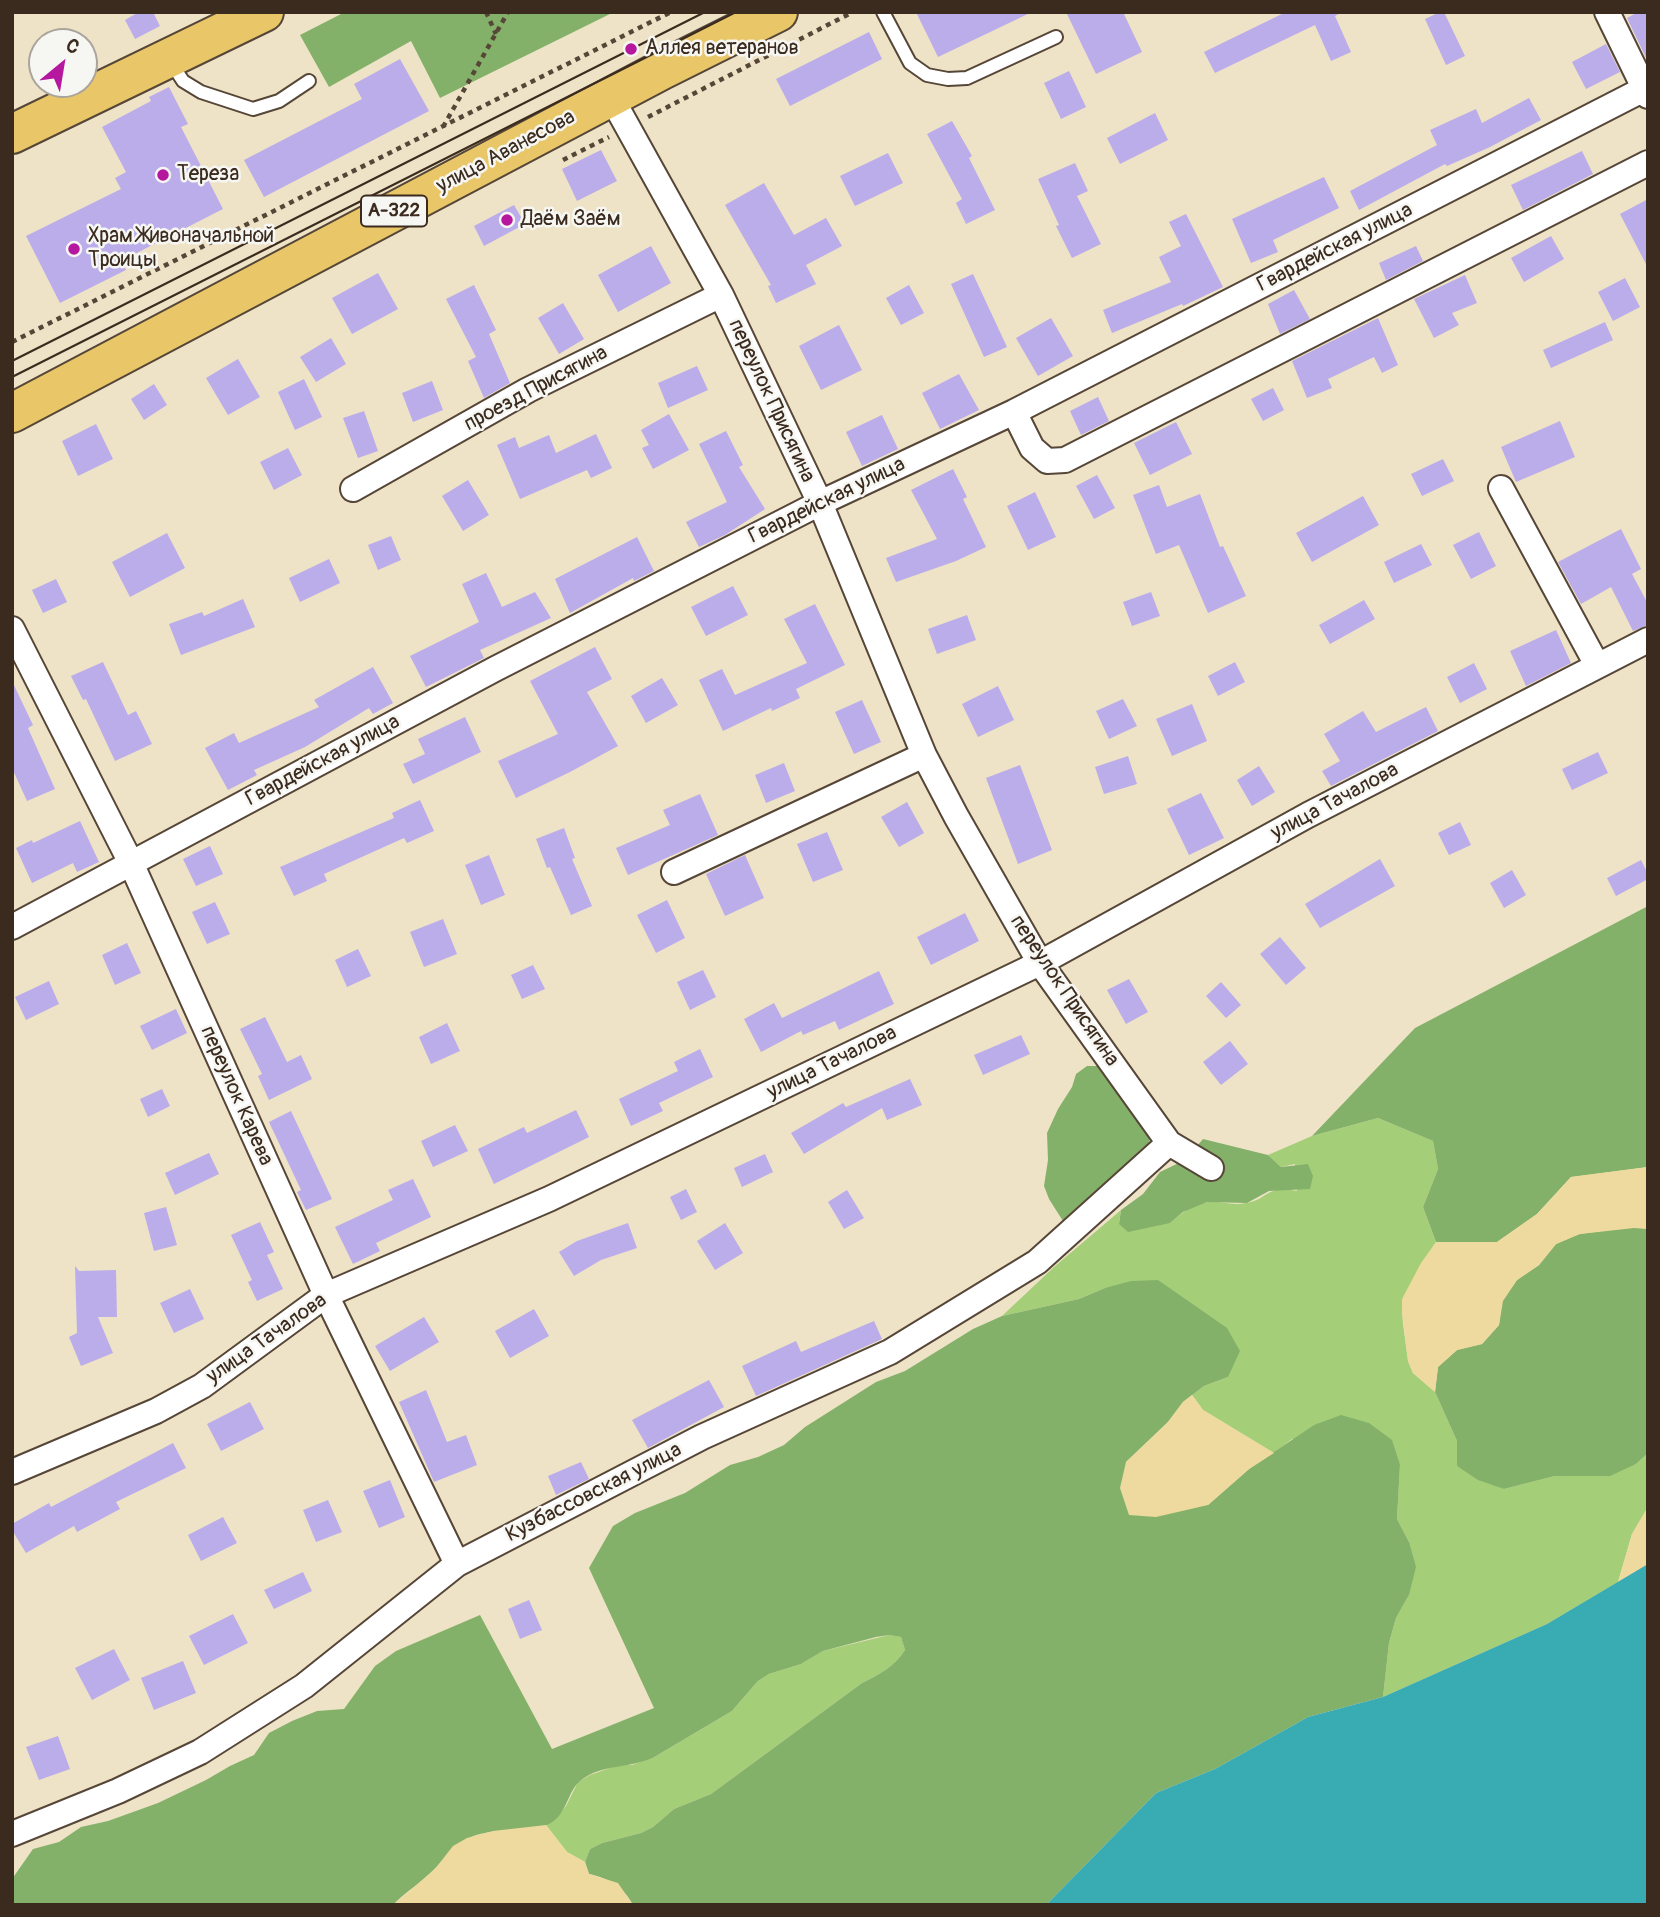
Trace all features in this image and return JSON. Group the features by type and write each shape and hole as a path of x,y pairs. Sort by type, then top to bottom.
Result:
{"highway":[{"path":"12,134 264,12"},
{"name":"улица Аванесова","path":"12,413 611,97 778,12"}],"street":[{"path":"1607,12 1647,90"},
{"name":"Гвардейская улица","path":"12,927 495,669 820,503 1014,412 1647,90"},
{"name":"переулок Присягина","path":"611,97 721,295 820,503 924,755 956,816 1040,963 1169,1143 1211,1168"},
{"path":"1014,412 1032,449 1047,461 1065,460 1648,163"},
{"name":"проезд Присягина","path":"353,489 528,390 721,295"},
{"path":"1501,488 1597,665"},
{"name":"переулок Карева","path":"12,629 131,863 326,1295 457,1564"},
{"name":"улица Тачалова","path":"12,1472 156,1411 202,1386 326,1295 549,1199 1040,963 1308,815 1648,640"},
{"path":"674,872 924,755"},
{"name":"Кузбассовская улица","path":"12,1834 118,1791 200,1752 304,1686 457,1564 702,1437 890,1352 1037,1262 1169,1143"}],"lane":[{"path":"883,12 910,63 927,75 948,79 967,78 1056,37"},
{"path":"168,58 183,81 201,92 253,109 279,101 309,81"}],"path":[{"path":"486,12 496,34"},
{"path":"442,128 508,12"},
{"path":"12,342 671,12"}],"green space":[{"path":"345,12 614,12 440,98 411,41 329,87 300,35"},
{"path":"1648,906 1648,1167 1571,1177 1537,1214 1497,1242 1436,1242 1423,1207 1438,1169 1433,1141 1378,1118 1312,1136 1415,1028"},
{"path":"1087,1066 1100,1066 1148,1130 1150,1144 1076,1219 1063,1221 1044,1186 1048,1160 1047,1133 1072,1087 1076,1074"},
{"path":"1378,1118 1433,1141 1438,1169 1423,1207 1436,1242 1416,1275 1402,1311 1408,1361 1413,1373 1435,1392 1457,1441 1457,1466 1504,1489 1555,1476 1581,1475 1636,1464 1648,1453 1648,1507 1632,1534 1618,1582 1547,1624 1383,1697 1389,1643 1396,1618 1409,1595 1409,1542 1397,1519 1400,1465 1292,1439 1274,1453 1203,1410 1192,1395 1204,1386 1228,1377 1105,1288 1079,1299 1002,1316 1121,1210 1119,1223 1170,1223 1197,1204 1241,1204 1254,1201 1273,1191 1297,1191 1295,1164 1281,1167 1268,1155 1312,1136"},
{"path":"1203,1139 1268,1155 1281,1167 1308,1164 1313,1176 1310,1189 1269,1191 1247,1203 1207,1202 1183,1212 1170,1223 1128,1232 1119,1224 1121,1210 1143,1194 1160,1172 1185,1160"},
{"path":"1634,1227 1648,1229 1648,1453 1636,1464 1610,1476 1555,1476 1504,1489 1478,1480 1457,1466 1457,1441 1435,1392 1438,1367 1457,1350 1482,1344 1499,1325 1502,1301 1517,1280 1539,1265 1556,1244 1579,1234"},
{"path":"1158,1280 1227,1328 1240,1351 1228,1377 1204,1386 1183,1402 1168,1422 1126,1462 1208,1505 1249,1469 1314,1425 1341,1415 1369,1423 1392,1440 1400,1465 1397,1519 1409,1542 1416,1567 1409,1595 1396,1618 1389,1643 1383,1697 1308,1717 1215,1769 1156,1793 1046,1905 633,1905 615,1884 589,1874 585,1862 590,1849 602,1843 641,1833 653,1827 674,1809 711,1794 862,1683 891,1666 905,1650 901,1637 889,1635 823,1651 801,1664 769,1674 758,1681 732,1711 656,1756 638,1763 598,1771 580,1781 562,1812 552,1823 536,1828 480,1834 464,1841 393,1905 12,1905 12,1879 33,1849 59,1842 81,1827 108,1821 158,1803 206,1780 254,1755 269,1733 292,1721 317,1711 344,1709 375,1666 396,1651 480,1615 552,1749 654,1708 589,1568 613,1526 635,1513 685,1493 730,1465 758,1457 784,1445 805,1427 876,1382 905,1371 973,1329 1002,1316 1079,1299 1131,1281"},
{"path":"889,1635 901,1637 905,1650 891,1666 862,1683 711,1794 674,1809 653,1827 590,1849 585,1862 567,1852 546,1825 566,1806 578,1782 618,1765 632,1765 656,1756 732,1711 758,1681 769,1674 801,1664 823,1651"}],"sand":[{"path":"1648,1167 1648,1229 1580,1234 1556,1244 1539,1265 1517,1280 1503,1301 1499,1325 1482,1344 1457,1350 1438,1367 1435,1392 1413,1373 1408,1361 1402,1299 1421,1263 1436,1242 1497,1242 1537,1214 1571,1177"},
{"path":"1192,1395 1203,1410 1274,1453 1249,1469 1208,1505 1156,1517 1129,1515 1120,1488 1126,1462"},
{"path":"1648,1507 1648,1564 1618,1582 1632,1534"},
{"path":"546,1825 567,1852 585,1862 589,1874 618,1883 633,1905 393,1905 435,1869 453,1846 467,1838 493,1831"}],"water":[{"path":"1648,1564 1648,1905 1046,1905 1156,1793 1215,1769 1308,1717 1383,1697 1547,1624"}],"building":[{"path":"139,12 153,12 160,26 135,39 125,20"},
{"path":"916,12 1032,12 938,57"},
{"path":"1066,12 1123,12 1142,52 1096,74"},
{"path":"1286,12 1342,12 1335,16 1351,52 1331,61 1315,25 1215,73 1204,52"},
{"path":"1444,12 1465,56 1446,65 1425,19"},
{"path":"1638,12 1648,12 1648,62 1627,18"},
{"path":"869,32 882,59 790,106 776,79"},
{"path":"1606,44 1620,72 1586,89 1572,62"},
{"path":"400,59 429,111 264,197 244,160 362,99 354,84"},
{"path":"1069,71 1086,107 1061,119 1044,83"},
{"path":"169,87 188,124 181,127 223,209 121,261 126,270 60,303 26,236 121,189 115,178 126,172 102,127 151,101 149,97"},
{"path":"1529,98 1541,120 1490,147 1447,166 1445,164 1359,210 1350,191 1437,145 1430,130 1476,109 1482,123"},
{"path":"1155,113 1168,140 1120,164 1107,138"},
{"path":"952,121 972,156 969,158 995,210 966,224 956,203 962,199 927,134"},
{"path":"601,150 617,181 577,201 562,169"},
{"path":"1582,151 1593,174 1523,210 1511,185"},
{"path":"888,153 903,183 855,206 840,176"},
{"path":"1075,163 1088,191 1077,196 1101,244 1072,258 1038,179"},
{"path":"1324,177 1339,208 1273,240 1278,252 1251,263 1232,219"},
{"path":"764,183 794,235 826,218 842,246 806,265 816,284 776,303 768,286 771,285 725,205"},
{"path":"1648,199 1648,268 1620,214"},
{"path":"514,205 525,224 484,246 474,226"},
{"path":"1186,214 1223,287 1183,306 1182,304 1112,333 1103,310 1171,282 1159,257 1181,246 1169,222"},
{"path":"1551,236 1564,259 1524,282 1511,258"},
{"path":"651,246 671,283 618,312 598,275"},
{"path":"1416,246 1423,261 1386,280 1379,263"},
{"path":"378,273 398,309 352,334 332,298"},
{"path":"973,274 1007,347 984,357 951,284"},
{"path":"1465,275 1477,303 1452,313 1459,325 1434,338 1414,299"},
{"path":"1625,278 1640,307 1613,321 1598,292"},
{"path":"474,285 496,330 489,334 510,383 484,398 468,361 476,357 446,299"},
{"path":"909,285 924,313 901,325 886,298"},
{"path":"1294,290 1310,319 1280,334 1268,304"},
{"path":"563,303 584,339 559,354 538,318"},
{"path":"1051,318 1073,356 1038,376 1016,338"},
{"path":"1378,318 1398,365 1382,373 1374,357 1328,379 1332,388 1307,398 1292,361"},
{"path":"1605,322 1613,340 1551,368 1543,350"},
{"path":"839,325 862,370 821,390 799,346"},
{"path":"331,338 346,364 316,382 300,357"},
{"path":"238,359 260,397 228,415 206,378"},
{"path":"697,366 708,390 668,408 658,383"},
{"path":"959,374 979,410 940,429 922,393"},
{"path":"304,379 322,417 295,430 278,392"},
{"path":"432,381 443,410 413,422 402,393"},
{"path":"154,384 167,405 144,420 131,399"},
{"path":"1273,388 1284,410 1263,421 1251,399"},
{"path":"1098,397 1109,421 1081,435 1070,411"},
{"path":"364,411 378,451 358,458 343,418"},
{"path":"669,414 689,450 653,469 642,448 649,445 641,430"},
{"path":"882,415 898,449 862,466 846,432"},
{"path":"1560,421 1575,457 1516,482 1501,447"},
{"path":"1176,422 1192,454 1150,475 1134,443"},
{"path":"96,424 113,459 78,476 62,441"},
{"path":"726,431 743,465 739,467 765,509 725,535 699,547 686,522 727,502 699,444"},
{"path":"596,434 612,468 591,478 587,470 520,499 497,445 515,437 519,448 549,435 556,453"},
{"path":"288,448 302,475 274,490 260,462"},
{"path":"1443,459 1454,481 1422,496 1411,474"},
{"path":"953,469 967,497 963,499 986,547 956,561 896,582 886,558 937,539 911,490"},
{"path":"1097,475 1115,508 1094,519 1076,486"},
{"path":"468,480 489,515 463,531 442,496"},
{"path":"1159,485 1167,507 1200,494 1220,547 1223,546 1246,596 1208,613 1179,545 1156,554 1133,495"},
{"path":"1035,492 1056,537 1028,550 1007,506"},
{"path":"1363,496 1379,525 1312,562 1296,533"},
{"path":"1621,529 1641,569 1632,574 1648,604 1648,625 1633,631 1611,587 1581,604 1558,562"},
{"path":"1479,532 1496,566 1471,579 1453,545"},
{"path":"167,533 185,568 130,597 112,562"},
{"path":"391,536 401,560 378,570 368,545"},
{"path":"637,537 654,571 634,581 633,578 570,613 555,579"},
{"path":"1421,544 1432,565 1394,583 1384,562"},
{"path":"329,559 340,583 300,602 289,578"},
{"path":"486,573 502,607 535,592 551,618 480,650 484,658 426,687 410,656 479,622 462,584"},
{"path":"56,579 67,602 43,613 32,590"},
{"path":"733,586 748,615 706,636 691,607"},
{"path":"1151,592 1160,616 1132,626 1123,602"},
{"path":"243,599 255,627 181,655 169,624 202,612 204,616"},
{"path":"1364,600 1375,619 1330,644 1319,625"},
{"path":"815,604 845,665 796,689 800,698 772,711 771,708 723,731 699,680 722,669 735,695 807,663 784,619"},
{"path":"967,615 976,640 937,654 928,629"},
{"path":"1556,630 1571,663 1526,686 1510,651"},
{"path":"595,647 612,679 587,692 618,746 516,798 498,761 558,734 530,681"},
{"path":"103,662 128,715 136,711 152,744 115,761 86,699 83,700 71,676"},
{"path":"1235,662 1245,682 1218,696 1208,676"},
{"path":"1474,663 1487,689 1460,703 1447,677"},
{"path":"373,667 393,703 373,714 369,708 305,747 254,770 257,775 228,790 205,748 234,733 239,743 319,707 314,700"},
{"path":"662,678 678,705 646,723 631,696"},
{"path":"12,681 33,725 28,728 55,789 27,801 12,768"},
{"path":"998,686 1014,720 978,737 962,704"},
{"path":"1123,699 1137,726 1109,739 1096,711"},
{"path":"862,700 881,742 854,754 835,712"},
{"path":"1192,704 1207,741 1172,756 1156,719"},
{"path":"1426,707 1438,731 1331,786 1322,771 1340,761 1324,734 1363,711 1376,732"},
{"path":"465,717 481,752 413,784 403,764 425,754 418,739"},
{"path":"1598,752 1608,773 1572,790 1562,769"},
{"path":"1128,756 1137,784 1104,794 1095,767"},
{"path":"784,763 795,791 766,803 755,775"},
{"path":"1020,765 1052,850 1018,864 986,778"},
{"path":"1259,766 1275,792 1252,806 1237,780"},
{"path":"1201,793 1224,838 1189,855 1167,809"},
{"path":"700,794 718,835 628,875 616,848 670,825 663,810"},
{"path":"420,800 434,831 407,843 404,838 324,874 327,881 294,896 280,867 394,818 392,813"},
{"path":"907,802 924,833 899,847 881,817"},
{"path":"80,821 99,862 77,872 73,863 32,883 16,848"},
{"path":"1460,822 1471,845 1449,855 1438,833"},
{"path":"564,828 575,858 572,859 592,906 571,915 550,867 547,868 536,839"},
{"path":"827,832 843,870 813,882 797,844"},
{"path":"210,846 223,874 196,886 183,859"},
{"path":"489,855 505,895 481,905 465,865"},
{"path":"745,855 764,898 725,916 706,874"},
{"path":"1380,859 1395,886 1320,928 1305,904"},
{"path":"1641,860 1648,879 1616,896 1607,878"},
{"path":"1512,870 1526,895 1504,908 1490,883"},
{"path":"667,900 685,938 656,953 637,915"},
{"path":"215,902 230,934 207,944 192,912"},
{"path":"965,913 979,941 931,965 917,937"},
{"path":"443,919 457,954 424,967 410,932"},
{"path":"1280,937 1306,968 1286,985 1260,954"},
{"path":"127,943 141,973 115,985 102,955"},
{"path":"358,949 371,976 347,987 335,960"},
{"path":"533,965 545,989 522,999 511,975"},
{"path":"703,970 716,997 690,1010 677,982"},
{"path":"879,971 894,1004 839,1030 835,1021 803,1035 801,1031 761,1052 744,1019 774,1003 782,1018"},
{"path":"1129,979 1148,1012 1126,1024 1107,990"},
{"path":"49,981 59,1004 26,1020 15,997"},
{"path":"1221,982 1241,1005 1226,1018 1206,996"},
{"path":"176,1009 187,1033 152,1050 140,1026"},
{"path":"265,1017 287,1062 301,1055 312,1079 269,1100 258,1076 262,1074 240,1029"},
{"path":"447,1023 460,1051 431,1064 419,1037"},
{"path":"1021,1035 1030,1054 983,1075 974,1055"},
{"path":"1230,1041 1248,1064 1221,1085 1203,1062"},
{"path":"700,1049 713,1077 659,1103 663,1111 631,1126 619,1099 678,1071 674,1062"},
{"path":"910,1079 922,1105 887,1120 882,1108 804,1154 791,1133 843,1103 846,1107"},
{"path":"162,1089 170,1106 148,1117 140,1099"},
{"path":"576,1110 589,1137 494,1184 478,1149 524,1127 527,1133"},
{"path":"291,1111 332,1199 306,1210 297,1192 301,1190 269,1122"},
{"path":"455,1125 468,1151 433,1167 421,1141"},
{"path":"209,1153 219,1174 175,1195 165,1173"},
{"path":"765,1154 773,1172 742,1187 734,1168"},
{"path":"413,1179 431,1217 376,1243 380,1251 353,1264 335,1227 393,1200 388,1190"},
{"path":"686,1189 697,1212 681,1220 670,1197"},
{"path":"847,1190 864,1218 844,1229 828,1202"},
{"path":"166,1207 177,1245 154,1251 144,1213"},
{"path":"260,1222 274,1252 267,1255 283,1289 257,1301 248,1282 252,1280 231,1235"},
{"path":"628,1223 637,1248 601,1260 574,1276 559,1252 577,1241"},
{"path":"725,1223 743,1253 715,1270 697,1241"},
{"path":"75,1266 79,1271 116,1270 117,1317 98,1317 113,1353 81,1366 69,1337 77,1333"},
{"path":"190,1289 204,1319 174,1333 160,1303"},
{"path":"534,1309 549,1336 510,1358 495,1331"},
{"path":"424,1317 439,1342 390,1371 375,1346"},
{"path":"874,1321 882,1339 756,1396 742,1366 796,1341 801,1352"},
{"path":"709,1380 724,1407 648,1448 632,1420"},
{"path":"426,1390 447,1442 466,1435 477,1465 434,1482 399,1402"},
{"path":"250,1402 264,1429 221,1451 207,1424"},
{"path":"173,1443 186,1468 116,1502 120,1509 77,1532 74,1526 26,1553 12,1530 12,1524 49,1503 51,1507"},
{"path":"581,1462 589,1479 556,1495 548,1476"},
{"path":"390,1480 405,1517 379,1528 363,1491"},
{"path":"328,1500 342,1532 316,1542 303,1510"},
{"path":"223,1517 237,1543 201,1561 188,1535"},
{"path":"303,1572 312,1591 274,1609 264,1590"},
{"path":"529,1600 542,1630 520,1639 508,1609"},
{"path":"233,1614 248,1643 204,1665 189,1636"},
{"path":"114,1649 130,1680 92,1700 75,1668"},
{"path":"183,1661 196,1693 154,1710 141,1678"},
{"path":"58,1736 70,1769 39,1780 26,1747"}],"tram line":[{"path":"12,361 705,12"},
{"path":"12,377 736,12"}],"place":[{"name":"Аллея ветеранов","path":"631,49"},
{"name":"Тереза","path":"163,175"},
{"name":"Даём Заём","path":"507,220"},
{"name":"Храм Живоначальной Троицы","path":"74,249"}]}
